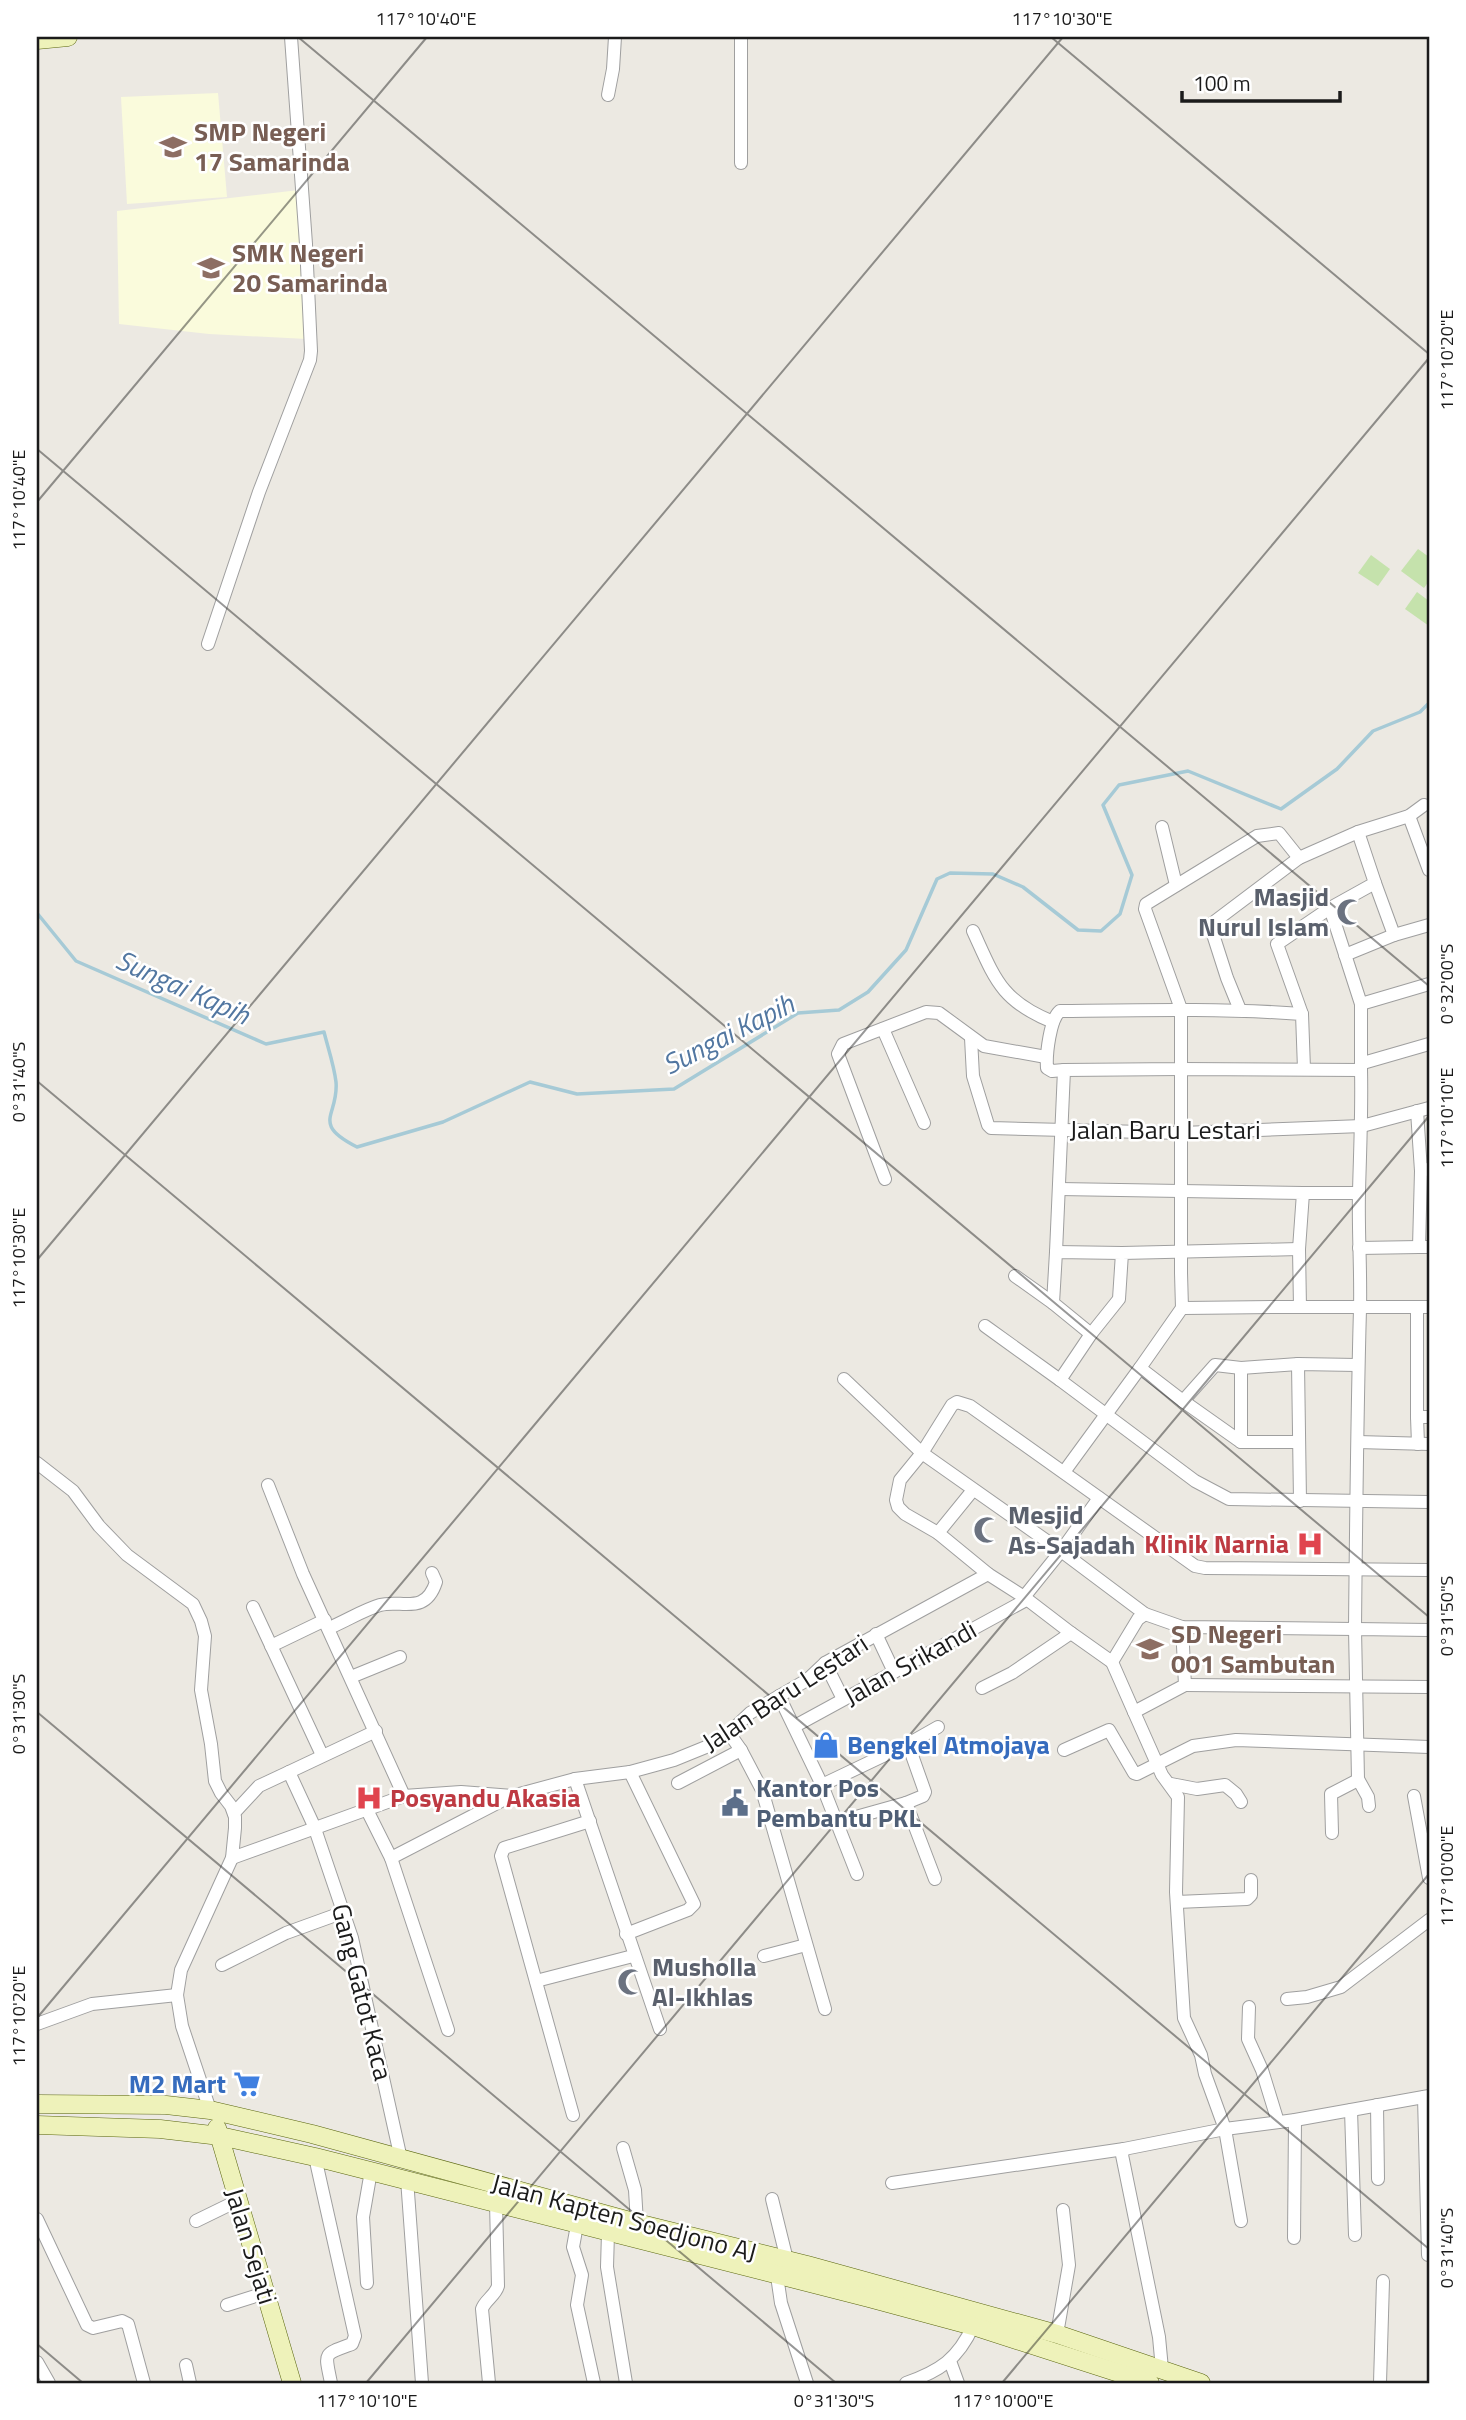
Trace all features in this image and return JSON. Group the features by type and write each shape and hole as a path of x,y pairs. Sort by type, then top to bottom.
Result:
{"main road":[{"path":"38,39 68,37"},
{"name":"Jalan Kapten Soedjono AJ","path":"37,2104 166,2105 210,2110 312,2134 637,2223 787,2260 805,2274 1150,2383"},
{"name":"Jalan Sejati","path":"210,2110 292,2383"},
{"name":"Jalan Kapten Soedjono AJ","path":"37,2125 160,2129 220,2136 315,2157 777,2276 805,2274 1057,2334 1201,2383"}],"street":[{"path":"208,644 259,492 311,351 291,37"},
{"path":"608,95 615,37"},
{"path":"741,37 741,163"},
{"path":"1240,1010 1210,926 1299,858 1358,832 1409,816 1424,805"},
{"path":"1409,816 1429,870"},
{"path":"1163,827 1176,885"},
{"path":"1064,1472 1182,1308 1181,1009 1145,906 1257,835 1269,832 1283,835 1299,858"},
{"path":"1358,832 1394,935"},
{"path":"1304,1069 1302,1014 1278,944 1329,908 1375,883"},
{"path":"1329,908 1361,1004 1360,1307 1357,1365 1359,1442 1354,1686 1358,1780 1368,1797 1369,1806"},
{"path":"1345,955 1394,935 1429,925"},
{"path":"973,931 998,983 1009,996 1024,1009 1053,1022"},
{"path":"1361,1004 1429,984"},
{"path":"1302,1014 1181,1009 1060,1011 1056,1013 1053,1022 1046,1057 1049,1070 1304,1069 1362,1066 1429,1044"},
{"path":"885,1179 838,1054 843,1044 933,1011 984,1046 1046,1057"},
{"path":"883,1029 924,1123"},
{"name":"Jalan Baru Lestari","path":"971,1038 973,1076 989,1127 997,1129 1182,1133 1362,1126 1423,1110"},
{"path":"1053,1303 1064,1070"},
{"path":"1359,1248 1424,1247 1423,1110"},
{"path":"1059,1189 1359,1193"},
{"path":"1300,1307 1299,1249 1303,1193"},
{"path":"1056,1252 1299,1249"},
{"path":"1060,1380 1119,1299 1122,1253"},
{"path":"1015,1276 1091,1334"},
{"path":"1182,1308 1423,1307 1423,1444 1359,1442"},
{"path":"985,1325 1195,1481 1220,1496 1229,1499 1429,1502"},
{"path":"1183,1401 1214,1366 1241,1368 1298,1364 1357,1365"},
{"path":"1298,1364 1300,1501"},
{"path":"1140,1368 1241,1442 1298,1442"},
{"path":"1241,1368 1241,1442"},
{"path":"844,1379 922,1453 1145,1614 1182,1627 1429,1630"},
{"path":"1241,2221 1225,2129 1195,2039 1184,2018 1177,1902 1178,1797 1162,1775 1112,1662 988,1574 939,1534 905,1514 895,1500 900,1480 922,1453 952,1405 961,1402 1195,1566 1429,1570"},
{"path":"37,1463 73,1491 127,1555 193,1604 201,1621 205,1636 201,1690 215,1781 234,1813 232,1858 181,1970 177,1994 182,2026 210,2110"},
{"path":"268,1485 303,1574 404,1796"},
{"path":"939,1534 973,1490"},
{"path":"1025,1599 1100,1499"},
{"path":"271,1646 382,1604 407,1606 418,1602 435,1586 436,1580 432,1573"},
{"name":"Jalan Baru Lestari","path":"232,1858 314,1826 404,1796 461,1792 512,1796 575,1779 630,1773 674,1760 706,1747 729,1733 750,1713 807,1680 825,1662 988,1574"},
{"name":"Jalan Srikandi","path":"794,1726 1025,1599"},
{"path":"253,1607 323,1755"},
{"path":"1112,1662 1138,1619 1145,1614"},
{"path":"1182,1627 1185,1685"},
{"path":"982,1688 1021,1667 1071,1633"},
{"path":"876,1634 894,1672"},
{"path":"351,1677 400,1657"},
{"path":"825,1662 844,1699"},
{"path":"1134,1712 1185,1685 1429,1687"},
{"path":"779,1696 822,1785 857,1874"},
{"path":"822,1785 938,1727"},
{"path":"1064,1750 1108,1730 1134,1773 1138,1774 1193,1746 1210,1742 1236,1740 1429,1747"},
{"path":"234,1813 259,1786 376,1731"},
{"path":"729,1733 762,1790 825,2009"},
{"path":"838,1822 923,1796 925,1792 908,1744"},
{"path":"678,1783 741,1751"},
{"name":"Gang Gatot Kaca","path":"289,1772 314,1826 344,1912 401,2159"},
{"path":"626,1934 688,1910 694,1904 630,1773"},
{"path":"575,1779 660,2029"},
{"path":"1332,1833 1331,1794 1358,1780"},
{"path":"1171,1784 1197,1790 1225,1785 1241,1802"},
{"path":"391,1858 512,1796"},
{"path":"1414,1796 1429,1878"},
{"path":"906,1803 935,1879"},
{"path":"366,1808 391,1858 448,2030"},
{"path":"573,2115 501,1856 502,1850 590,1821"},
{"path":"1177,1902 1247,1899 1251,1895 1251,1880"},
{"path":"222,1965 286,1933 344,1912"},
{"path":"1287,1999 1307,1997 1341,1987 1429,1920"},
{"path":"764,1956 806,1945"},
{"path":"536,1980 633,1956"},
{"path":"37,2024 92,2004 177,1994"},
{"path":"1249,2007 1248,2039 1262,2070 1278,2122"},
{"path":"892,2183 1124,2149 1225,2129 1427,2097 1428,2255"},
{"path":"1377,2105 1378,2179"},
{"path":"1351,2110 1355,2235"},
{"path":"1294,2238 1295,2120"},
{"path":"623,2148 635,2190 637,2223"},
{"path":"1124,2149 1122,2155 1159,2337 1162,2369"},
{"path":"315,2157 355,2336 352,2344 328,2354 326,2360 331,2383"},
{"path":"367,2283 363,2232 365,2200 371,2171"},
{"path":"407,2179 422,2383"},
{"path":"772,2199 787,2260"},
{"path":"195,2221 237,2201"},
{"path":"489,2383 482,2309 485,2302 496,2293 498,2286 496,2203"},
{"path":"1057,2334 1069,2265 1063,2210"},
{"path":"37,2219 87,2325 93,2328 122,2321 128,2324 144,2383"},
{"path":"577,2225 573,2247 582,2275 577,2305 594,2383"},
{"path":"608,2233 607,2267 626,2383"},
{"path":"777,2276 781,2303 807,2383"},
{"path":"1380,2383 1383,2281"},
{"path":"227,2305 265,2292"},
{"path":"906,2383 950,2361 966,2341 973,2326"},
{"path":"950,2361 958,2383"},
{"path":"37,2362 49,2383"},
{"path":"186,2365 190,2383"}],"shaded area":[{"name":"SMP Negeri 17 Samarinda","path":"218,93 227,197 127,204 121,97"},
{"name":"SMK Negeri 20 Samarinda","path":"299,190 307,339 209,334 119,324 117,211"}],"green space":[{"path":"1418,549 1429,557 1429,581 1424,588 1401,571"},
{"path":"1371,555 1390,569 1378,586 1358,573"},
{"path":"1417,592 1429,601 1429,626 1405,609"}],"waterway":[{"name":"Sungai Kapih","path":"37,913 76,961 266,1044 324,1032 336,1082 330,1125 334,1132 357,1147 443,1122 530,1082 577,1094 674,1089 798,1013 839,1010 868,992 906,950 937,879 950,873 993,874 1023,887 1078,930 1101,931 1120,914 1132,875 1103,805 1119,785 1188,771 1281,809 1337,769 1373,731 1420,712 1429,703"}],"place":[{"name":"SMP Negeri 17 Samarinda","path":"173,147"},
{"name":"SMK Negeri 20 Samarinda","path":"211,268"},
{"name":"Masjid Nurul Islam","path":"1350,912"},
{"name":"Mesjid As-Sajadah","path":"987,1530"},
{"name":"Klinik Narnia","path":"1310,1544"},
{"name":"SD Negeri 001 Sambutan","path":"1150,1649"},
{"name":"Bengkel Atmojaya","path":"826,1745"},
{"name":"Posyandu Akasia","path":"369,1798"},
{"name":"Kantor Pos Pembantu PKL","path":"735,1803"},
{"name":"Musholla Al-Ikhlas","path":"631,1982"},
{"name":"M2 Mart","path":"247,2084"}]}
